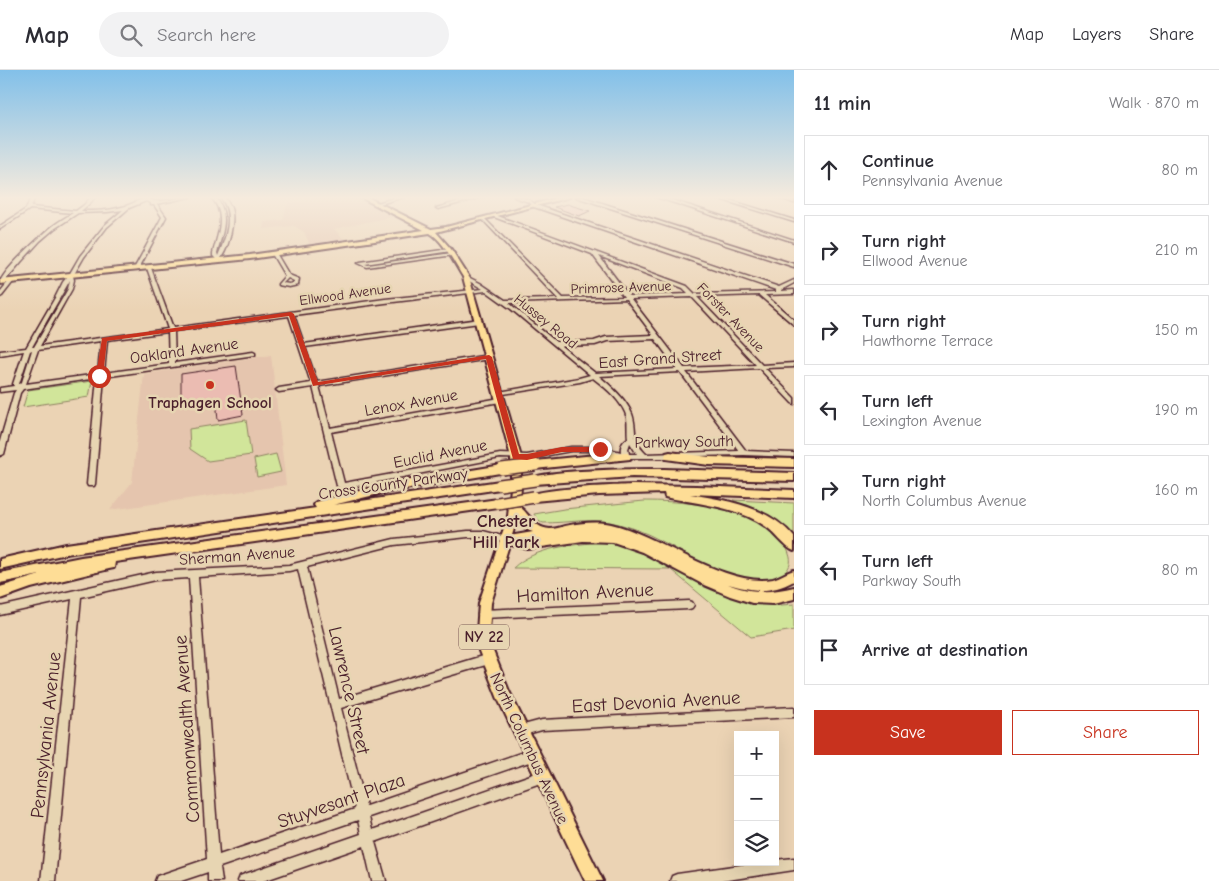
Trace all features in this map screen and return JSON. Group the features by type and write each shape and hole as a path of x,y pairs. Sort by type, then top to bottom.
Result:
{"highway":[{"path":"292,515 340,499 442,479 502,469 626,456"},
{"path":"670,456 695,460 794,464"},
{"name":"Cross County Parkway","path":"0,564 49,552 535,480 632,472 794,477"},
{"path":"638,488 720,504 752,513 776,526 794,546"},
{"path":"0,578 63,565 580,492 638,488 794,494"},
{"path":"514,508 529,526 537,531 549,533"},
{"path":"506,540 582,527 619,530 642,538 726,578 753,586 778,585 794,575"},
{"path":"506,540 528,545 584,536 617,538 642,546 713,583 737,593 771,598 794,593"},
{"path":"0,559 49,552"},
{"path":"0,593 31,583 155,552"}],"main road":[{"path":"0,282 136,270 274,254 398,235"},
{"name":"North Columbus Avenue","path":"437,235 451,252 466,277 516,457 517,478 514,508 483,614 483,632 488,659 520,731 594,881"}],"street":[{"path":"0,282 45,235"},
{"path":"19,387 16,384 28,349 59,296 65,282 99,235"},
{"path":"136,270 155,235"},
{"path":"218,260 215,253 219,235"},
{"path":"218,260 226,235"},
{"path":"499,235 562,300"},
{"name":"Forster Avenue","path":"547,235 686,287 794,402"},
{"path":"620,235 778,291 794,292"},
{"path":"696,235 794,266"},
{"path":"775,235 794,241"},
{"path":"361,264 451,252"},
{"path":"593,252 744,453"},
{"path":"274,254 287,276"},
{"path":"149,268 170,330 172,366"},
{"path":"0,454 19,387 25,382 36,348 70,289 71,276"},
{"name":"Hussey Road","path":"466,277 503,302 556,344 594,376 626,408 632,428 630,440 625,446 626,456"},
{"name":"Primrose Avenue","path":"503,302 760,293 778,291 794,281"},
{"path":"0,295 12,282"},
{"name":"Ellwood Avenue","path":"0,353 486,290"},
{"path":"760,293 794,323"},
{"path":"291,314 315,384 327,431"},
{"path":"302,346 479,321"},
{"path":"556,344 595,343 606,339 657,337"},
{"path":"91,484 99,376 104,339"},
{"name":"Oakland Avenue","path":"0,390 253,354"},
{"path":"279,390 489,357"},
{"name":"East Grand Street","path":"500,397 613,372 794,365"},
{"name":"Lenox Avenue","path":"327,431 500,397"},
{"name":"Euclid Avenue","path":"327,431 341,486 500,456 516,457"},
{"path":"630,440 635,449 644,456"},
{"name":"Parkway South","path":"516,457 527,457 554,450 579,448 614,451 626,456 744,453 794,455"},
{"name":"Sherman Avenue","path":"0,611 156,576 277,570 302,566 372,546 404,541 468,534 483,534 506,540"},
{"name":"Lawrence Street","path":"302,566 380,881"},
{"name":"Commonwealth Avenue","path":"193,574 215,881"},
{"name":"Pennsylvania Avenue","path":"48,881 77,593"},
{"name":"Hamilton Avenue","path":"483,614 689,605"},
{"path":"335,705 488,659"},
{"name":"East Devonia Avenue","path":"520,731 542,725 794,712"},
{"name":"Stuyvesant Plaza","path":"162,881 532,755"},
{"path":"245,881 542,777"},
{"path":"677,881 794,864"}],"shaded area":[{"path":"305,235 340,235 345,240 310,245"},
{"path":"271,355 286,485 110,510 132,482 144,374"}],"green space":[{"path":"92,381 89,397 23,407 28,390"},
{"path":"246,420 251,455 208,461 190,449 189,429"},
{"path":"276,454 281,472 257,477 254,459"},
{"path":"733,500 794,503 794,535 771,516"},
{"path":"644,501 704,505 748,516 766,525 780,538 790,557 789,567 783,574 773,580 748,580 721,572 664,542 619,524 600,521 543,523 534,514"},
{"path":"601,542 638,550 731,597 771,605 794,604 794,630 751,637 670,569 513,568 522,561 543,551"}],"building":[{"name":"Traphagen School","path":"236,366 243,415 218,420 216,399 181,405 181,374"}],"place":[{"name":"Traphagen School","path":"210,385"}],"district":[{"name":"Chester Hill Park","path":"506,531"}],"route":[{"path":"99,376 104,339 291,314 315,384 489,357 516,457 527,457 562,449 600,449"}]}
